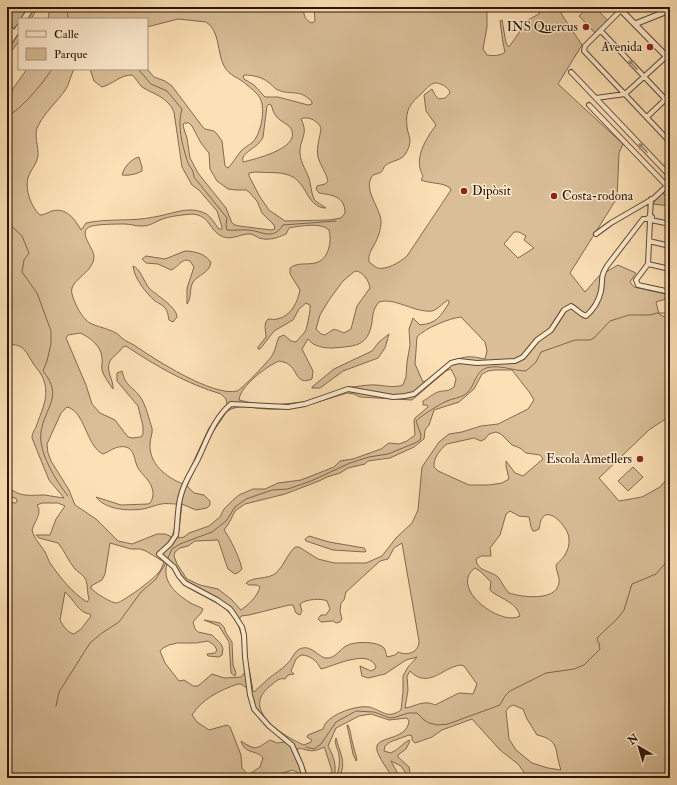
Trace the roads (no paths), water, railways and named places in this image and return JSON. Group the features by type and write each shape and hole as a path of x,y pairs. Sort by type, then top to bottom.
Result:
{"street":[{"path":"25,18 32,7"},
{"path":"670,60 668,54 621,8 601,31 585,46 584,51 670,142"},
{"path":"636,24 670,10"},
{"path":"7,26 15,33"},
{"path":"7,46 18,28"},
{"path":"601,31 670,104"},
{"path":"596,98 624,94 668,54"},
{"path":"571,72 670,176"},
{"path":"647,117 670,95"},
{"path":"589,105 668,185 651,199 611,223 596,234"},
{"path":"651,199 648,264 636,280 638,284 670,292"},
{"path":"305,778 292,745 269,726 254,709 250,695 242,627 224,604 185,583 174,567 159,554 170,544 176,535 183,486 210,431 231,404 288,407 305,404 348,389 393,397 405,396 414,394 451,363 515,361 522,357 537,340 552,330 564,310 571,306 576,309 579,314 586,316 590,312 595,306 601,291 602,274 643,219 650,219 670,224"},
{"path":"649,241 670,246"},
{"path":"648,264 670,269"},
{"path":"669,438 670,432"}],"waterway":[{"path":"67,7 68,18"},
{"path":"7,116 25,102 51,70"},
{"path":"139,70 151,84 167,91 182,109 180,121 181,134 183,148 188,163 193,171 194,177 227,218 227,230 252,230 270,234 275,233 283,225 336,221"},
{"path":"7,222 22,236 29,253 24,260 22,272 37,293 51,331 51,344 43,371 49,380 53,395 43,423 41,440 42,448 49,466 68,496"},
{"path":"168,558 172,549 180,544 212,532 226,521 235,507 246,499 272,490 288,489 311,481 350,463 369,457 388,454 415,443 420,440 421,435 416,421 447,401 466,394 480,372 486,368 502,367 526,371 536,362 541,352 575,340 590,340 594,338 610,321 629,315 650,315 663,313 670,316"},
{"path":"306,747 314,749 321,744 336,722 356,711 374,712 390,718 408,713 417,713 429,723 438,725 448,724 500,705 510,691 546,673 574,669 584,665 600,649 597,640 598,637 617,619 624,610 632,584 656,574 670,558"},
{"path":"56,706 59,692 90,643 119,622 141,592 155,580 166,563"}],"place":[{"name":"INS Quercus","path":"586,27"},
{"name":"Avenida","path":"650,47"},
{"name":"Dipòsit","path":"464,191"},
{"name":"Costa-rodona","path":"554,196"},
{"name":"Escola Ametllers","path":"640,459"}]}
